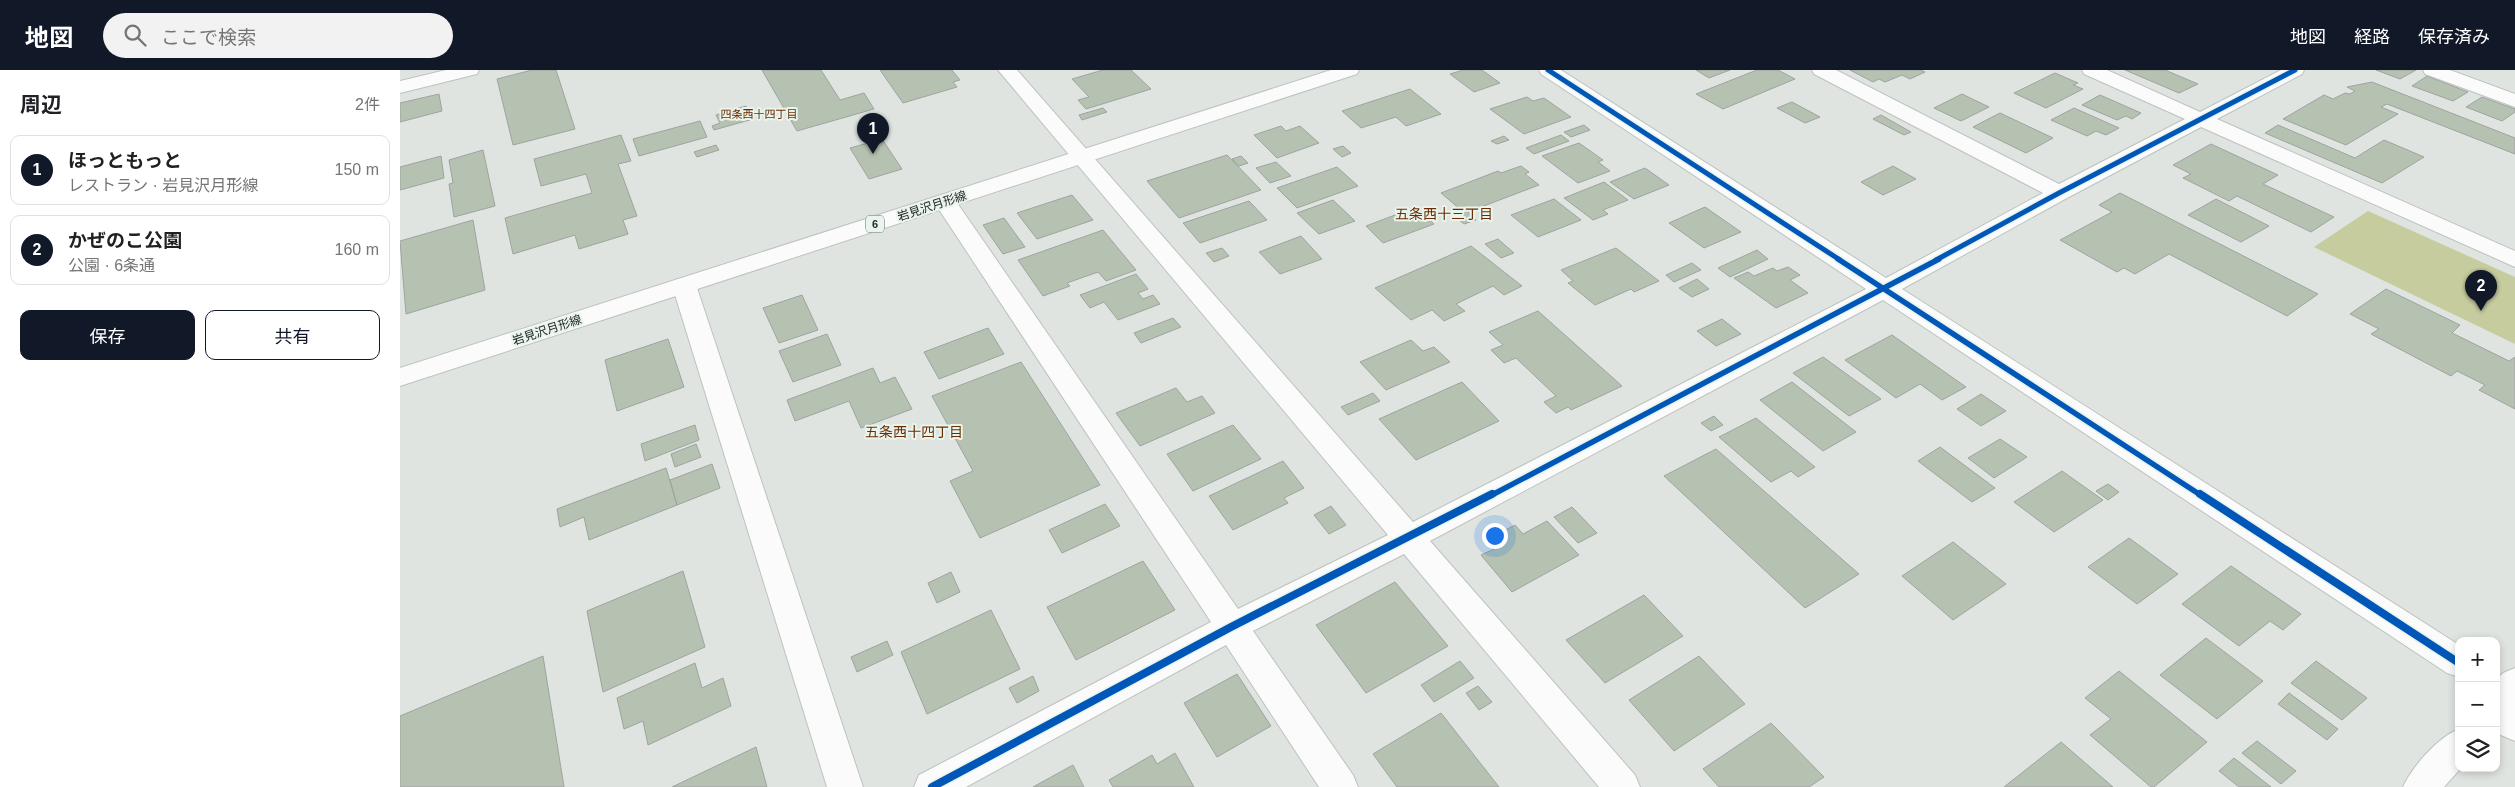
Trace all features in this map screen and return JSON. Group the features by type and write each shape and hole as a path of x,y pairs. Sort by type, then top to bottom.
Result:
{"street":[{"path":"400,87 470,70"},
{"path":"1007,70 1622,787"},
{"name":"岩見沢月形線","path":"400,377 1350,70"},
{"path":"1548,70 2455,659"},
{"path":"1821,70 2059,193"},
{"path":"2091,70 2515,260"},
{"path":"932,787 1231,627 1408,538 1886,288 2059,193 2295,70"},
{"path":"2432,70 2515,101"},
{"path":"945,202 1340,787"},
{"path":"684,285 845,787"},
{"path":"2502,696 2515,726"},
{"path":"2421,787 2455,749"}],"green space":[{"path":"2368,211 2515,277 2515,344 2314,247"}],"building":[{"path":"532,70 556,70 575,129 513,145 497,79"},
{"path":"762,70 821,70 840,100 864,93 874,109 797,131"},
{"path":"880,70 952,70 960,80 953,82 957,87 903,103"},
{"path":"1103,70 1131,70 1151,89 1086,109 1078,100 1089,97 1072,79"},
{"path":"1463,70 1482,70 1500,83 1474,92 1450,74"},
{"path":"1696,70 1730,70 1709,78"},
{"path":"1757,70 1778,70 1795,79 1723,109 1696,94"},
{"path":"1850,70 1921,70 1925,72 1910,79 1902,75 1885,82 1879,79 1873,82"},
{"path":"2125,70 2165,70 2198,84 2179,93"},
{"path":"2376,70 2416,70 2400,79"},
{"path":"2055,73 2078,83 2073,85 2083,89 2046,108 2014,93"},
{"path":"2427,76 2468,92 2453,101 2412,86"},
{"path":"2372,82 2515,138 2515,154 2387,104 2381,107 2398,114 2346,145 2283,119 2324,95 2333,99 2345,93 2350,94 2355,91 2347,87"},
{"path":"1410,89 1441,114 1406,126 1396,117 1361,128 1342,111"},
{"path":"439,94 442,111 400,122 400,103"},
{"path":"1962,94 1989,107 1961,121 1934,108"},
{"path":"2100,95 2141,113 2132,119 2126,116 2117,120 2082,105"},
{"path":"1527,97 1533,101 1544,98 1571,117 1524,134 1490,109"},
{"path":"2482,97 2515,109 2515,112 2502,121 2466,107"},
{"path":"1792,102 1820,117 1805,123 1777,108"},
{"path":"746,106 753,119 714,130 712,126 720,123 716,115"},
{"path":"1103,108 1107,112 1082,120 1079,115"},
{"path":"2074,108 2119,128 2106,135 2096,131 2087,136 2051,120"},
{"path":"2000,113 2053,138 2026,153 1973,127"},
{"path":"1881,115 1911,132 1904,135 1873,119"},
{"path":"700,121 707,137 639,156 633,139"},
{"path":"1584,125 1590,130 1571,137 1564,132"},
{"path":"2278,125 2355,158 2384,140 2424,157 2382,183 2265,133"},
{"path":"1281,126 1286,131 1300,126 1319,143 1277,158 1254,135"},
{"path":"621,135 631,161 618,164 637,216 623,220 628,234 579,249 575,235 513,254 505,218 592,193 586,174 541,186 534,159"},
{"path":"1561,135 1569,141 1534,154 1526,148"},
{"path":"1504,136 1509,140 1497,144 1491,141"},
{"path":"882,139 902,169 869,179 850,148"},
{"path":"1579,143 1603,160 1598,162 1610,171 1578,183 1542,156"},
{"path":"2211,144 2278,175 2263,184 2334,217 2311,232 2237,196 2229,201 2183,178 2191,174 2173,165"},
{"path":"716,145 719,150 697,157 694,152"},
{"path":"1343,146 1351,153 1342,157 1333,149"},
{"path":"483,150 495,206 454,217 449,184 453,183 449,160"},
{"path":"1227,155 1261,190 1179,218 1147,181"},
{"path":"441,156 444,178 400,190 400,167"},
{"path":"1241,156 1248,163 1239,166 1232,159"},
{"path":"1276,162 1291,176 1270,183 1256,168"},
{"path":"1521,166 1529,172 1525,174 1539,185 1468,212 1476,220 1464,224 1452,214 1461,210 1441,193 1498,171 1501,173"},
{"path":"1893,166 1916,179 1883,195 1861,182"},
{"path":"1337,167 1358,186 1297,208 1277,188"},
{"path":"1645,168 1669,185 1634,199 1610,182"},
{"path":"1604,182 1628,200 1603,210 1608,214 1593,220 1564,198"},
{"path":"2120,193 2318,294 2287,316 2169,254 2135,274 2124,268 2117,272 2060,240 2112,212 2099,205"},
{"path":"1072,195 1093,220 1037,239 1017,213"},
{"path":"1554,199 1581,220 1538,237 1511,215"},
{"path":"2216,199 2269,226 2241,242 2188,215"},
{"path":"1333,200 1355,221 1319,234 1297,213"},
{"path":"1249,201 1267,220 1200,243 1183,223"},
{"path":"1416,207 1434,224 1383,243 1366,226"},
{"path":"1705,207 1741,232 1704,248 1669,223"},
{"path":"1004,218 1025,247 1003,254 983,225"},
{"path":"473,220 485,290 406,314 400,241"},
{"path":"1103,230 1136,270 1106,281 1098,272 1067,283 1070,286 1043,296 1018,260"},
{"path":"1301,236 1322,259 1280,274 1259,252"},
{"path":"1498,239 1514,253 1501,258 1485,244"},
{"path":"1471,246 1522,286 1504,295 1493,286 1456,304 1465,311 1444,321 1432,310 1411,320 1375,288"},
{"path":"1222,248 1229,256 1214,262 1206,253"},
{"path":"1616,248 1659,281 1634,292 1631,289 1595,305 1568,283 1573,281 1561,270"},
{"path":"1757,250 1768,259 1730,277 1718,268"},
{"path":"1692,263 1701,270 1674,282 1666,275"},
{"path":"1788,267 1800,275 1790,280 1808,293 1776,308 1734,278 1748,272 1754,276 1773,268 1777,271"},
{"path":"1136,274 1148,289 1138,293 1143,299 1153,295 1160,304 1118,320 1104,302 1090,308 1080,295"},
{"path":"1697,279 1709,289 1692,297 1679,288"},
{"path":"2386,289 2460,325 2452,333 2509,361 2515,357 2515,409 2479,390 2485,385 2457,371 2451,376 2371,334 2379,329 2350,314"},
{"path":"802,295 818,330 779,343 763,308"},
{"path":"1538,311 1622,386 1571,410 1568,407 1556,413 1544,402 1556,396 1516,358 1504,363 1491,350 1503,345 1489,332"},
{"path":"1173,318 1181,327 1141,343 1134,333"},
{"path":"1722,319 1741,334 1716,346 1697,331"},
{"path":"988,328 1004,354 939,379 924,352"},
{"path":"827,334 841,365 793,382 779,351"},
{"path":"1892,335 1966,387 1942,400 1920,384 1896,398 1845,360"},
{"path":"668,339 684,387 617,411 605,360"},
{"path":"1411,340 1423,351 1434,347 1450,362 1386,390 1360,362"},
{"path":"1823,357 1881,399 1849,416 1793,373"},
{"path":"1021,362 1100,485 980,538 950,481 973,471 932,396"},
{"path":"873,368 880,383 895,377 912,409 861,428 849,401 795,421 787,400"},
{"path":"1462,382 1499,421 1416,460 1379,419"},
{"path":"1792,382 1856,432 1823,451 1760,400"},
{"path":"1176,388 1187,402 1202,396 1215,413 1140,446 1116,413"},
{"path":"1373,393 1380,401 1348,415 1341,407"},
{"path":"1981,394 2006,411 1981,426 1957,409"},
{"path":"1714,416 1723,425 1711,431 1701,423"},
{"path":"1756,418 1815,467 1798,477 1791,471 1771,482 1719,437"},
{"path":"695,425 699,440 645,461 641,444"},
{"path":"1233,425 1261,459 1193,491 1167,454"},
{"path":"2000,439 2027,457 1994,478 1968,458"},
{"path":"696,444 701,457 675,467 671,454"},
{"path":"1940,447 1995,488 1972,502 1918,461"},
{"path":"1716,449 1859,574 1805,608 1664,476"},
{"path":"1283,461 1304,488 1284,498 1288,503 1233,530 1209,496"},
{"path":"712,464 720,488 677,505 670,480"},
{"path":"666,468 677,505 589,540 584,517 560,527 557,509"},
{"path":"2062,471 2103,500 2054,532 2014,502"},
{"path":"2108,484 2119,492 2108,500 2096,491"},
{"path":"1105,504 1120,526 1062,553 1049,530"},
{"path":"1331,506 1346,525 1329,534 1314,515"},
{"path":"1572,507 1597,533 1578,543 1554,517"},
{"path":"1547,521 1579,555 1512,592 1481,555 1494,549 1486,540 1515,525 1523,534"},
{"path":"2129,538 2178,574 2137,604 2088,567"},
{"path":"1953,542 2006,584 1953,620 1902,576"},
{"path":"1143,561 1175,610 1076,660 1047,607"},
{"path":"2231,566 2301,614 2283,630 2270,621 2239,646 2182,604"},
{"path":"683,571 705,647 603,692 587,611"},
{"path":"951,572 960,592 937,603 928,583"},
{"path":"1395,582 1448,646 1366,693 1316,625"},
{"path":"1644,595 1683,636 1605,683 1566,640"},
{"path":"991,610 1020,669 927,714 901,652"},
{"path":"2206,638 2263,681 2217,719 2160,675"},
{"path":"887,641 893,655 857,672 851,657"},
{"path":"543,656 564,787 400,787 400,716"},
{"path":"1699,656 1745,704 1674,751 1629,700"},
{"path":"1460,661 1474,678 1434,702 1421,685"},
{"path":"2316,661 2367,698 2342,720 2291,683"},
{"path":"695,663 702,688 723,678 731,706 648,745 643,721 624,729 617,698"},
{"path":"2119,671 2207,742 2154,787 2151,787 2090,735 2111,719 2085,698"},
{"path":"1237,674 1271,726 1217,757 1184,703"},
{"path":"1033,676 1039,691 1017,703 1009,688"},
{"path":"1478,686 1492,702 1479,710 1466,693"},
{"path":"2289,693 2338,729 2327,740 2278,704"},
{"path":"1441,713 1499,787 1397,787 1373,754"},
{"path":"1771,723 1824,777 1809,787 1719,787 1703,769"},
{"path":"2257,741 2296,771 2281,784 2242,753"},
{"path":"2061,742 2113,787 2004,787"},
{"path":"756,747 767,787 672,787"},
{"path":"1175,753 1194,787 1113,787 1109,780 1152,755 1157,764"},
{"path":"2234,758 2271,787 2239,787 2219,771"},
{"path":"1073,765 1084,787 1033,787"}],"cycle path":[{"path":"1548,70 2455,660"},
{"path":"932,787 1231,627 1409,538 1886,288 2059,193 2295,70"}],"place":[{"name":"ほっともっと","path":"873,154"},
{"name":"かぜのこ公園","path":"2481,311"}],"district":[{"name":"四条西十四丁目","path":"759,114"},
{"name":"五条西十三丁目","path":"1444,214"},
{"name":"五条西十四丁目","path":"914,432"}]}
